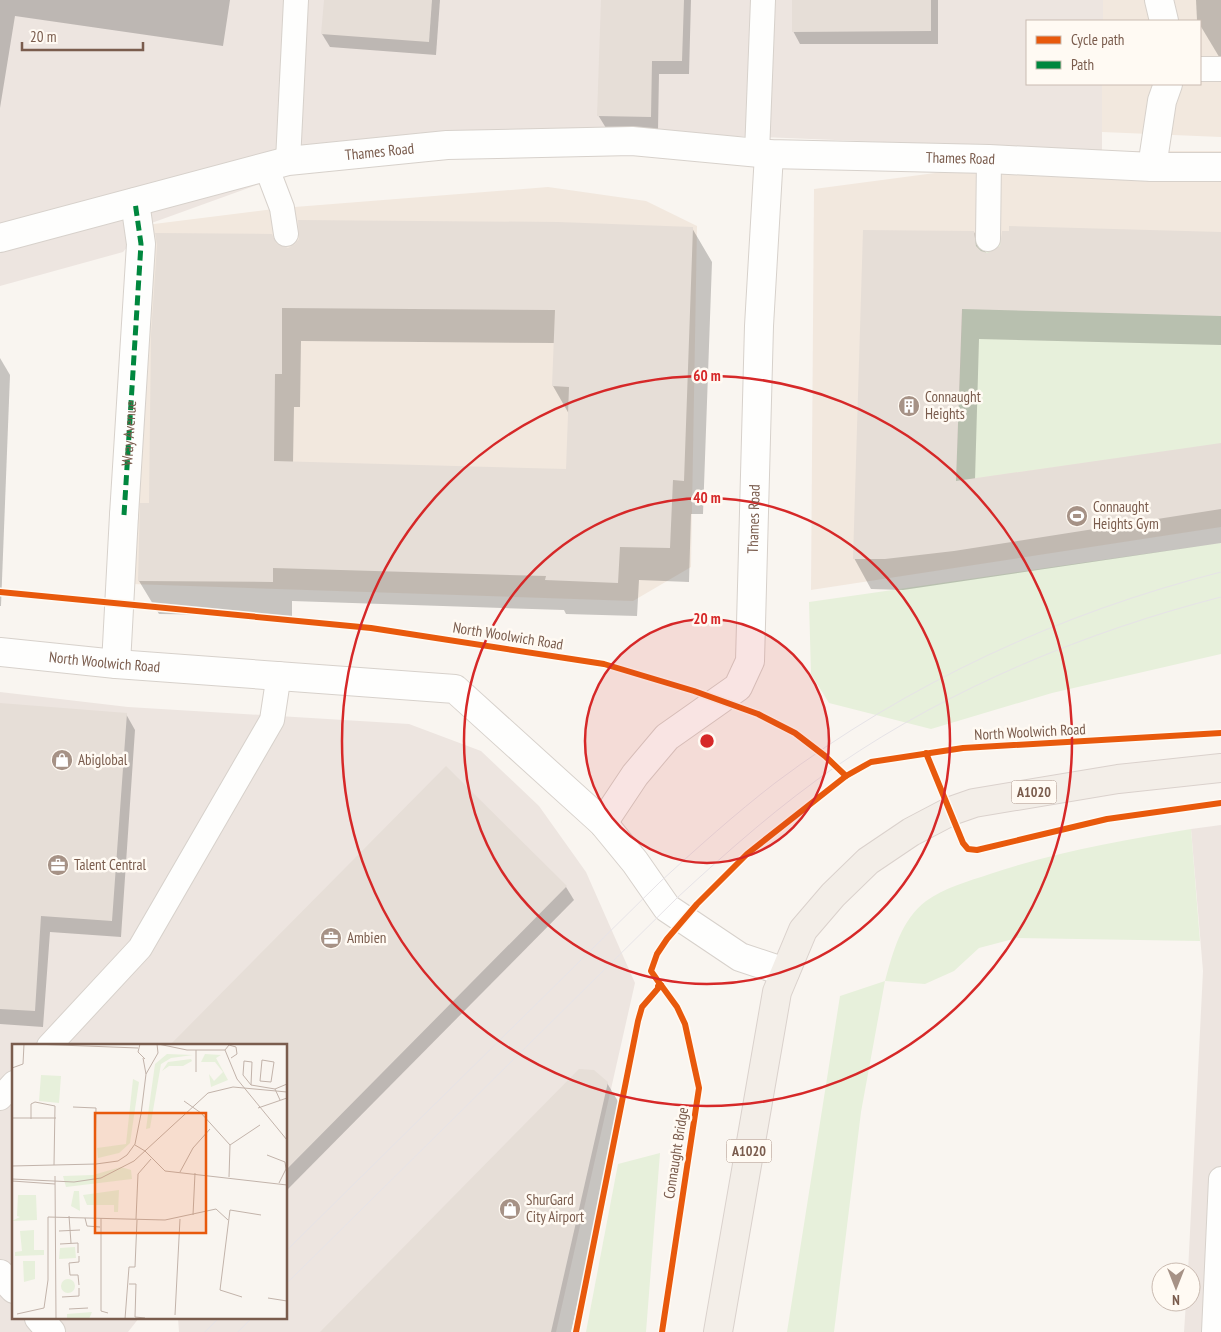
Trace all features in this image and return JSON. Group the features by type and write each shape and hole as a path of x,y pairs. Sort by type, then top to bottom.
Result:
{"main road":[{"name":"A1020","path":"718,1332 772,1015 785,972 803,930 832,895 868,861 911,832 951,811 974,803 1022,793 1118,779 1221,768"}],"street":[{"path":"1160,0 1164,20"},
{"path":"1152,167 1162,101 1168,85"},
{"name":"Thames Road","path":"0,238 277,164 447,145 622,141 763,153 989,159 1152,167 1221,167"},
{"name":"Thames Road","path":"603,823 635,775 667,737 738,686 750,661 763,153"},
{"name":"Wray Avenue","path":"116,664 140,244 135,202"},
{"name":"North Woolwich Road","path":"0,652 116,664 279,674 455,689 603,823 667,908 740,957 785,972"},
{"path":"0,1274 12,1287"},
{"path":"41,1320 51,1332"}],"lane":[{"path":"286,234 277,164 296,0"},
{"path":"763,0 763,153"},
{"path":"1201,68 1221,69"},
{"path":"988,239 989,159"},
{"path":"51,1044 140,948 272,720 279,674"},
{"path":"0,1098 12,1085"},
{"path":"1214,1332 1221,1179"}],"shaded area":[{"path":"0,0 1103,0 1103,20 1026,20 1026,85 1102,85 1102,151 590,130 384,139 146,225 123,252 0,286"},
{"path":"1103,0 1221,0 1221,137 1102,132 1102,85 1201,85 1201,20 1103,20"},
{"path":"1102,151 1221,151 1221,527 811,590 814,189"},
{"path":"548,187 646,201 697,226 691,567 633,601 131,584 146,225 282,208"},
{"path":"0,692 128,707 409,724 481,751 539,806 586,872 635,983 556,1332 179,1332 178,1320 288,1320 288,1044 12,1044 12,1320 137,1320 128,1332 0,1332"},
{"path":"1221,825 1221,1332 1184,1332 1185,1312 1201,1312 1201,1262 1188,1262 1203,971 1191,829"}],"green space":[{"path":"965,238 1009,239 1221,316 1221,444 956,481"},
{"path":"1221,543 1221,654 1052,693 931,729 829,703 811,674 809,602"},
{"path":"1191,829 1200,941 1017,938 979,948 954,971 925,984 885,981 899,937 910,917 926,901 941,892 974,879 1040,859 1114,842"},
{"path":"885,981 861,1112 834,1332 787,1332 840,996"},
{"path":"660,1153 646,1332 586,1332 618,1164"}],"building":[{"path":"324,0 432,0 429,42 321,34"},
{"path":"601,0 684,0 682,61 652,61 651,117 597,116"},
{"path":"792,0 931,0 931,31 792,32"},
{"path":"298,220 558,222 693,227 684,481 673,480 670,548 620,547 618,583 545,580 546,576 273,568 273,582 138,581 140,503 149,503 151,334 157,245 155,233 272,234 276,243 288,248 299,239","holes":["282,308 555,310 552,386 569,387 566,469 274,461 275,374 282,374"]},
{"name":"Connaught Heights","path":"1009,226 1221,232 1221,316 962,309 956,481 1221,443 1221,509 954,551 885,559 853,559 863,230 974,231 976,246 981,251 988,253 1000,246 1002,231 1009,231"},
{"path":"0,703 127,713 112,921 41,916 35,1011 0,1009"},
{"path":"446,766 567,886 288,1168 288,1044 171,1044"},
{"name":"ShurGard City Airport","path":"579,1069 594,1070 608,1082 551,1332 320,1332"}],"tram line":[{"path":"288,1249 660,882 716,831 775,783 826,747 878,714 932,683 988,655 1044,630 1102,608 1221,572"},
{"path":"288,1282 678,897 716,862 796,795 882,737 927,711 1022,664 1121,627 1221,597"},
{"path":"205,1332 217,1320"},
{"path":"238,1332 250,1320"}],"marked path":[{"path":"124,515 141,244 135,202"}],"cycle path":[{"path":"0,592 371,628 604,664 694,691 758,714 795,733 825,756 846,776"},
{"name":"Connaught Bridge","path":"662,1332 699,1088 685,1024 677,1007 661,985 658,986 660,984 651,971 657,954 667,939 697,904 747,854 846,776 871,762 963,748 1221,733"},
{"path":"926,753 963,843 968,849 977,850 1107,819 1221,803"},
{"path":"576,1332 638,1021 642,1007 661,985"}],"place":[{"name":"Connaught Heights","path":"909,406"},
{"name":"Connaught Heights Gym","path":"1077,516"},
{"name":"Abiglobal","path":"62,760"},
{"name":"Talent Central","path":"58,865"},
{"name":"Ambien","path":"331,938"},
{"name":"ShurGard City Airport","path":"510,1209"}]}
